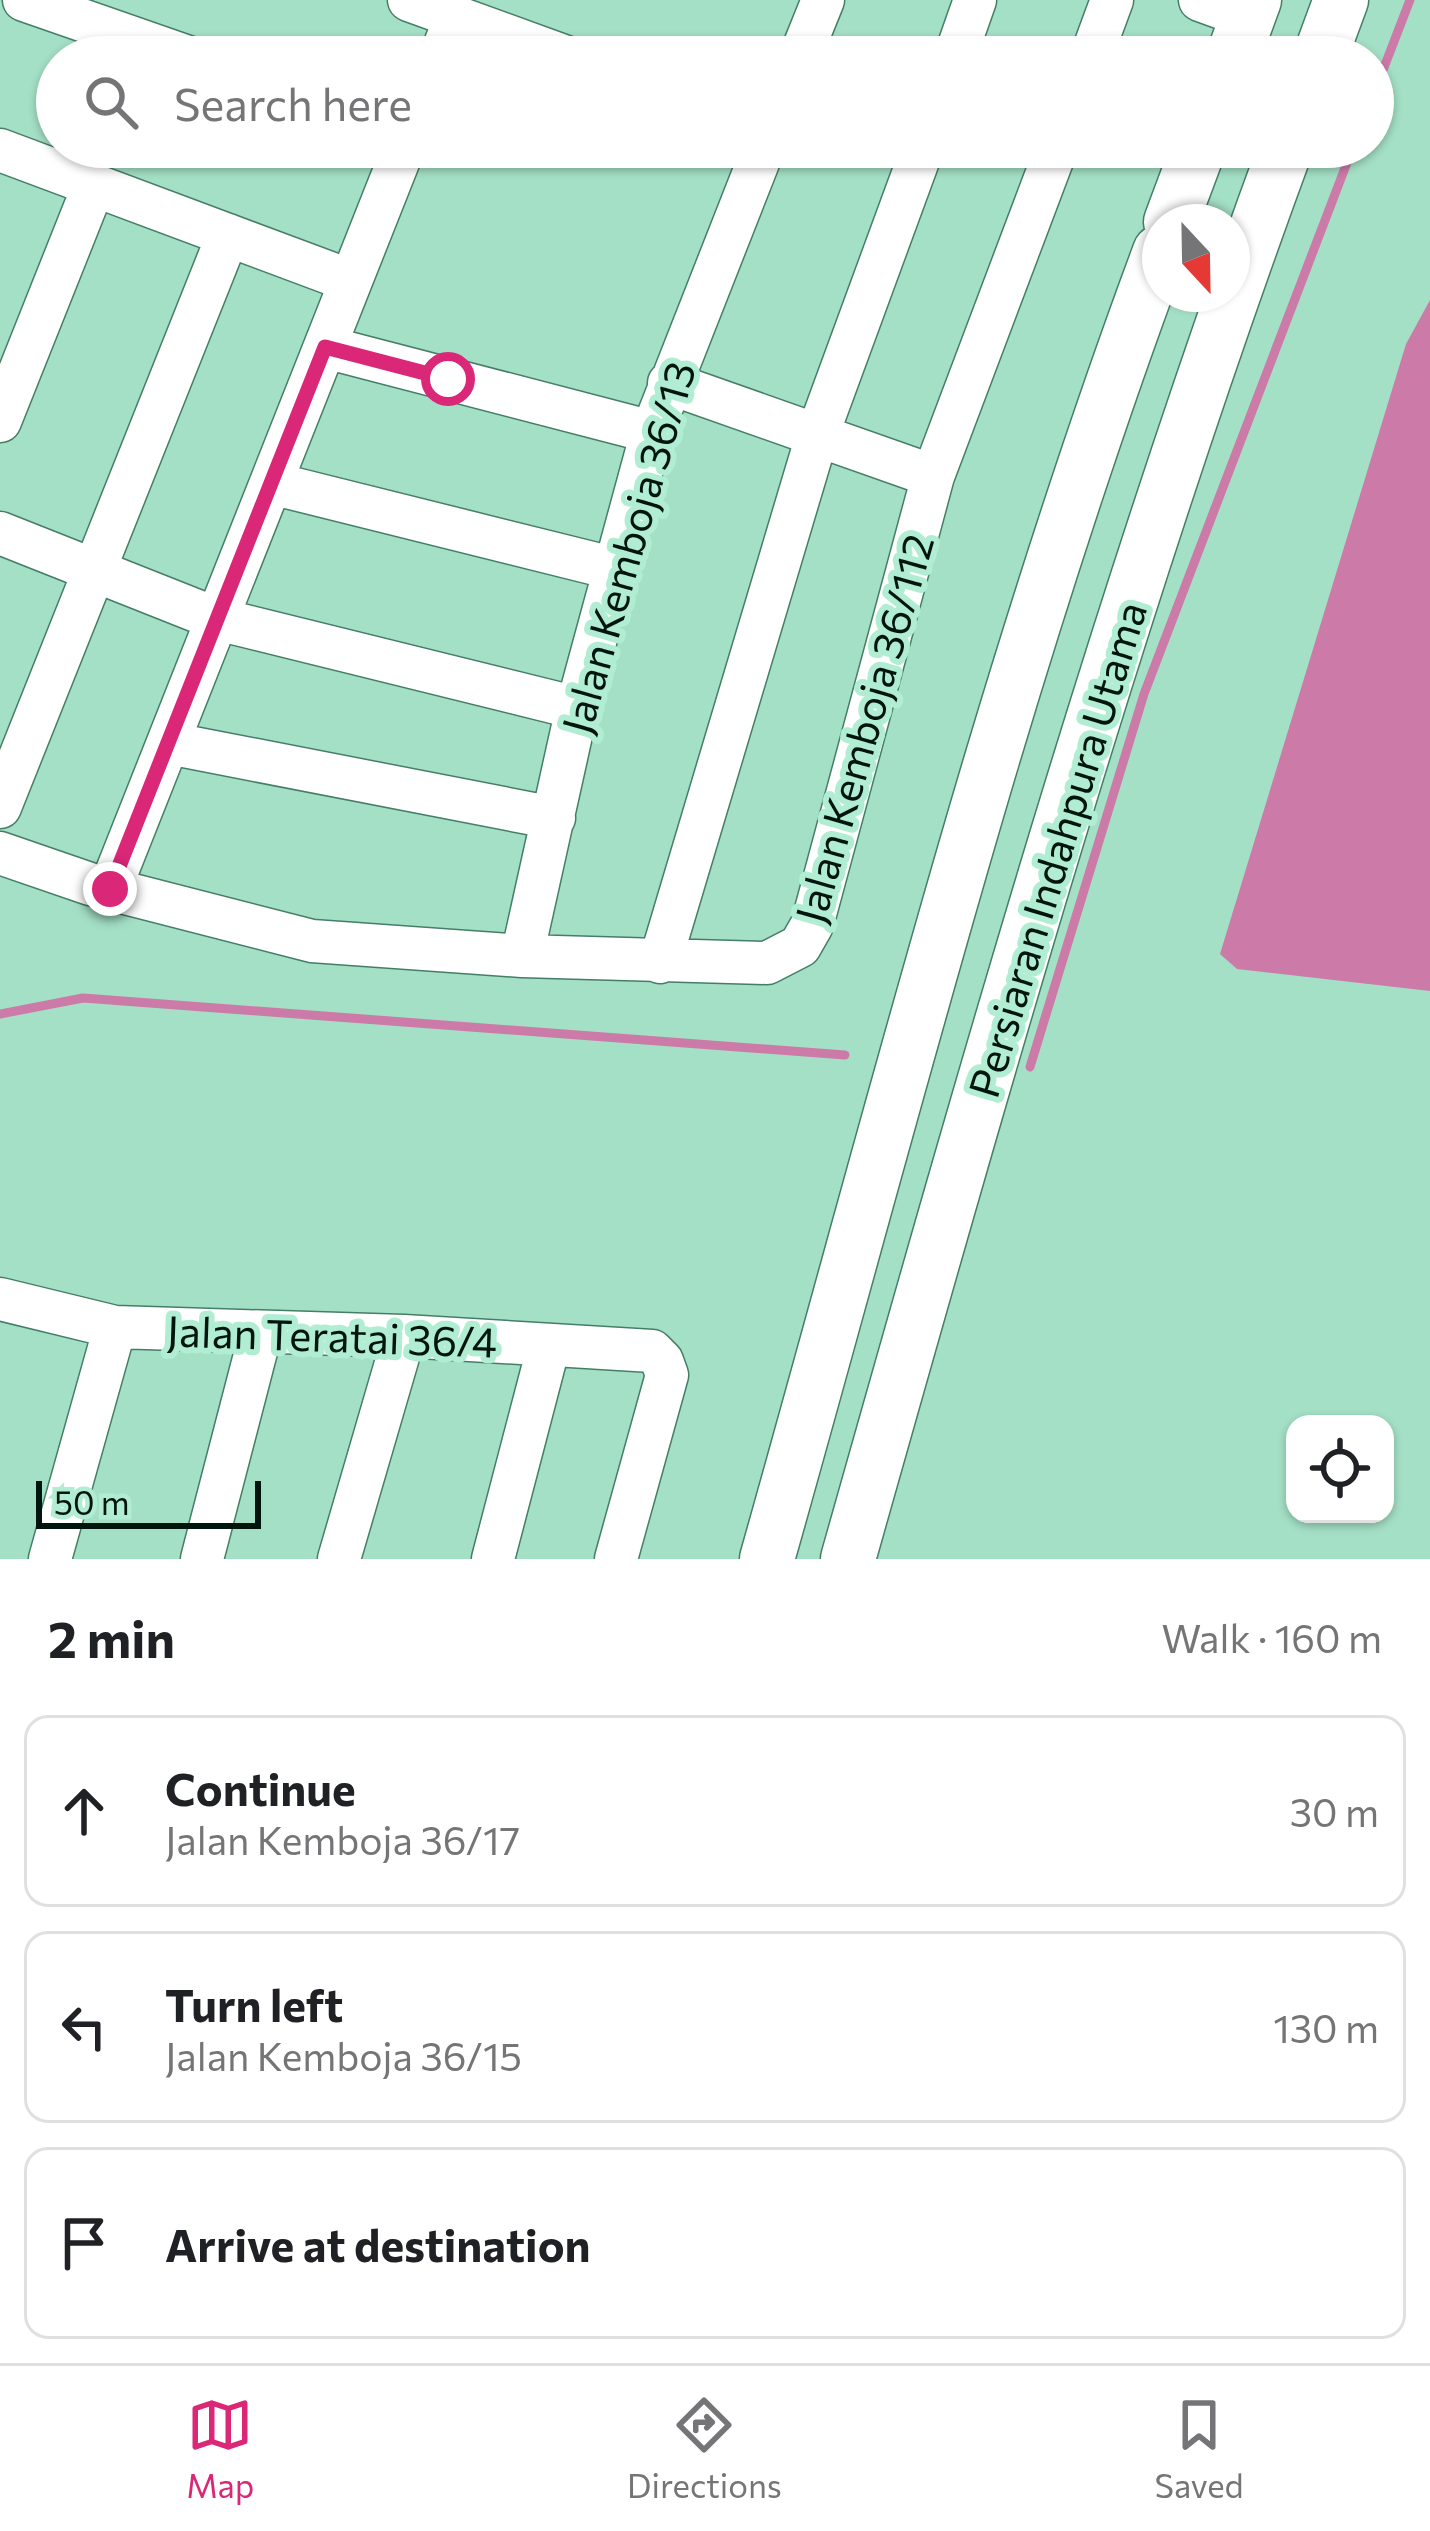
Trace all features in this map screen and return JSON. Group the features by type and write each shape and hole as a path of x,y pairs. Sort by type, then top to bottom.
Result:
{"main road":[{"path":"1328,36 1341,0"},
{"path":"1178,204 1191,168"},
{"name":"Persiaran Indahpura Utama","path":"848,1559 997,1033 1211,352 1278,168"},
{"name":"Persiaran Indahpura Utama","path":"767,1559 942,924 1142,301"}],"street":[{"path":"24,0 128,36"},
{"path":"409,0 508,36"},
{"path":"962,36 975,0"},
{"path":"1099,36 1112,0"},
{"path":"807,36 818,1"},
{"path":"448,36 456,17"},
{"path":"0,150 36,163"},
{"path":"48,168 351,281"},
{"path":"110,889 396,168"},
{"name":"Jalan Kemboja 36/13","path":"521,956 577,708 652,432 756,168"},
{"path":"659,962 817,436 914,168"},
{"name":"Jalan Kemboja 36/112","path":"0,853 110,889 312,940 659,962 767,963 790,953 808,936 933,476 1049,168"},
{"path":"0,422 94,185"},
{"path":"0,807 228,235"},
{"path":"325,347 652,432"},
{"path":"669,383 933,476"},
{"path":"271,483 616,569"},
{"path":"0,533 218,619 577,708"},
{"path":"168,742 554,818"},
{"name":"Jalan Teratai 36/4","path":"0,1299 115,1327 404,1336 652,1351 667,1375 616,1559"},
{"path":"50,1559 115,1327"},
{"path":"202,1559 261,1332"},
{"path":"339,1559 404,1336"},
{"path":"493,1559 549,1345"}],"shaded area":[{"path":"1430,300 1430,991 1237,969 1220,954 1406,344"}],"waterway":[{"path":"1394,42 1410,0"},
{"path":"1030,1067 1144,694 1345,168"},
{"path":"0,1014 83,998 845,1055"}],"route":[{"path":"110,889 325,347 448,379"}]}
